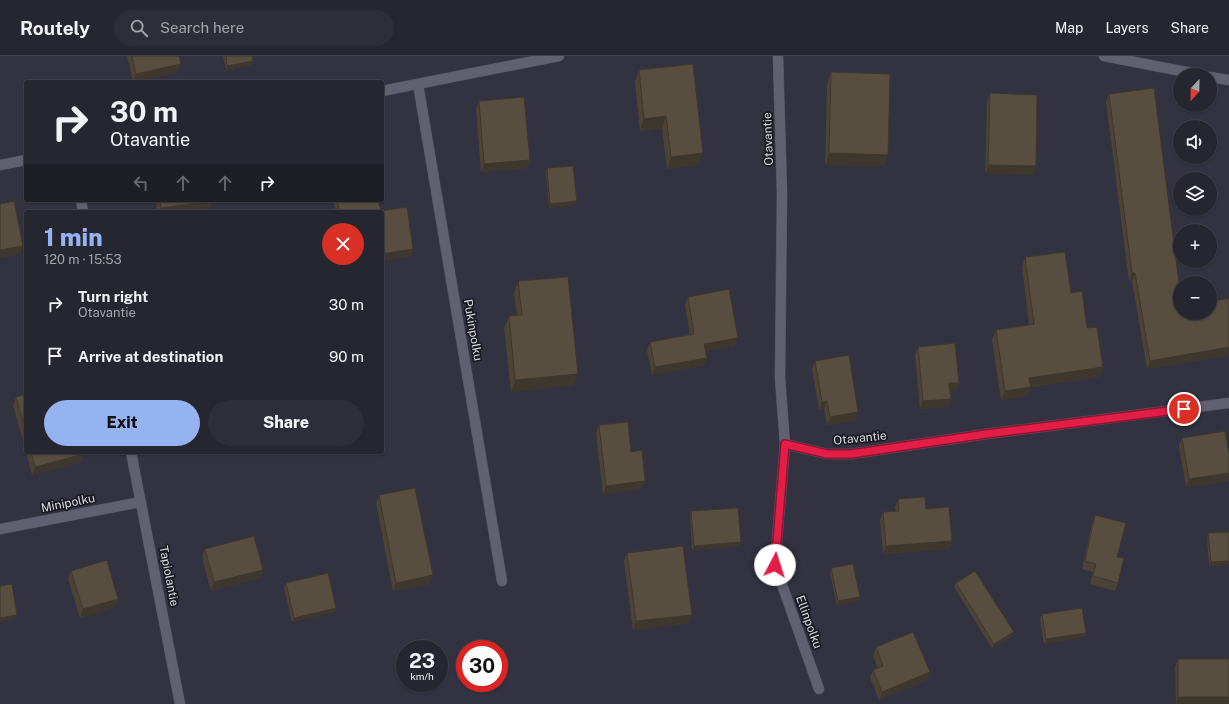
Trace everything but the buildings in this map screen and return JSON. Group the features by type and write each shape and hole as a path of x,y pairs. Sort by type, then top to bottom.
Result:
{"street":[{"path":"384,91 559,56"},
{"name":"Otavantie","path":"778,56 782,223 780,378 785,444 827,454 851,454 986,434 1229,403"},
{"path":"1104,56 1173,69"},
{"path":"1217,78 1229,80"},
{"name":"Pukinpolku","path":"418,84 502,581"},
{"path":"0,165 24,160"},
{"name":"Ellinpolku","path":"785,444 775,565 819,689"},
{"name":"Tapiolantie","path":"131,454 180,704"},
{"name":"Minipolku","path":"0,529 141,502"}],"route":[{"path":"775,565 785,444 827,454 851,454 986,434 1184,409"}]}
